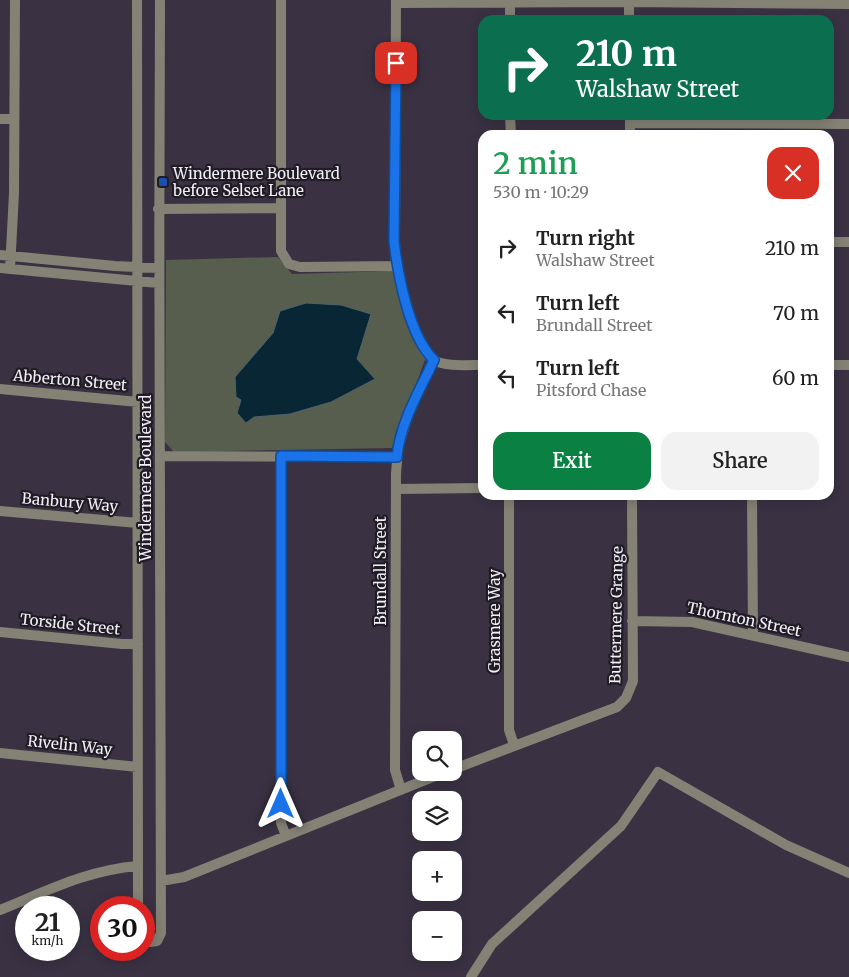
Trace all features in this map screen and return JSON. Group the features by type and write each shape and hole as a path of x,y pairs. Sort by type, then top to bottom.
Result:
{"street":[{"path":"14,0 14,193 11,256 5,269 158,283"},
{"name":"Windermere Boulevard","path":"137,0 138,896"},
{"name":"Windermere Boulevard","path":"155,941 161,933 158,283 160,0"},
{"path":"281,0 281,251 289,264 300,267 397,266"},
{"path":"629,1 629,15"},
{"path":"478,365 453,364 434,360 424,351 413,325 397,266 394,241 396,2 510,4 629,1 849,4"},
{"path":"510,4 510,15"},
{"path":"0,119 14,119"},
{"path":"674,120 849,124"},
{"path":"158,209 281,208"},
{"path":"834,242 849,242"},
{"path":"0,255 158,268"},
{"name":"Brundall Street","path":"401,790 395,770 397,457 408,416 434,360"},
{"path":"834,365 849,365"},
{"name":"Abberton Street","path":"0,389 138,402"},
{"path":"160,456 397,457"},
{"path":"281,456 281,823 286,836"},
{"path":"396,489 478,488"},
{"name":"Grasmere Way","path":"509,500 509,730 514,746"},
{"name":"Buttermere Grange","path":"462,766 617,707 626,698 633,682 632,500"},
{"path":"752,500 752,635"},
{"name":"Banbury Way","path":"0,510 138,523"},
{"name":"Thornton Street","path":"632,621 692,622 849,657"},
{"name":"Torside Street","path":"0,632 138,644"},
{"name":"Rivelin Way","path":"0,753 138,767"},
{"path":"472,977 492,944 621,826 658,772 786,845 849,873"},
{"path":"161,881 184,876 423,781"},
{"path":"0,910 86,875 116,868 138,866"}],"green space":[{"path":"278,257 292,274 394,271 411,333 425,360 392,448 174,452 165,442 166,260"}],"water":[{"path":"306,303 341,305 371,314 357,359 375,379 331,402 290,414 254,417 246,423 237,413 241,400 236,397 235,377 273,333 280,311"}],"place":[{"name":"Windermere Boulevard before Selset Lane","path":"163,182"}],"route":[{"path":"281,804 281,456 397,457 408,416 434,360 424,351 413,325 397,266 394,241 396,63"}]}
